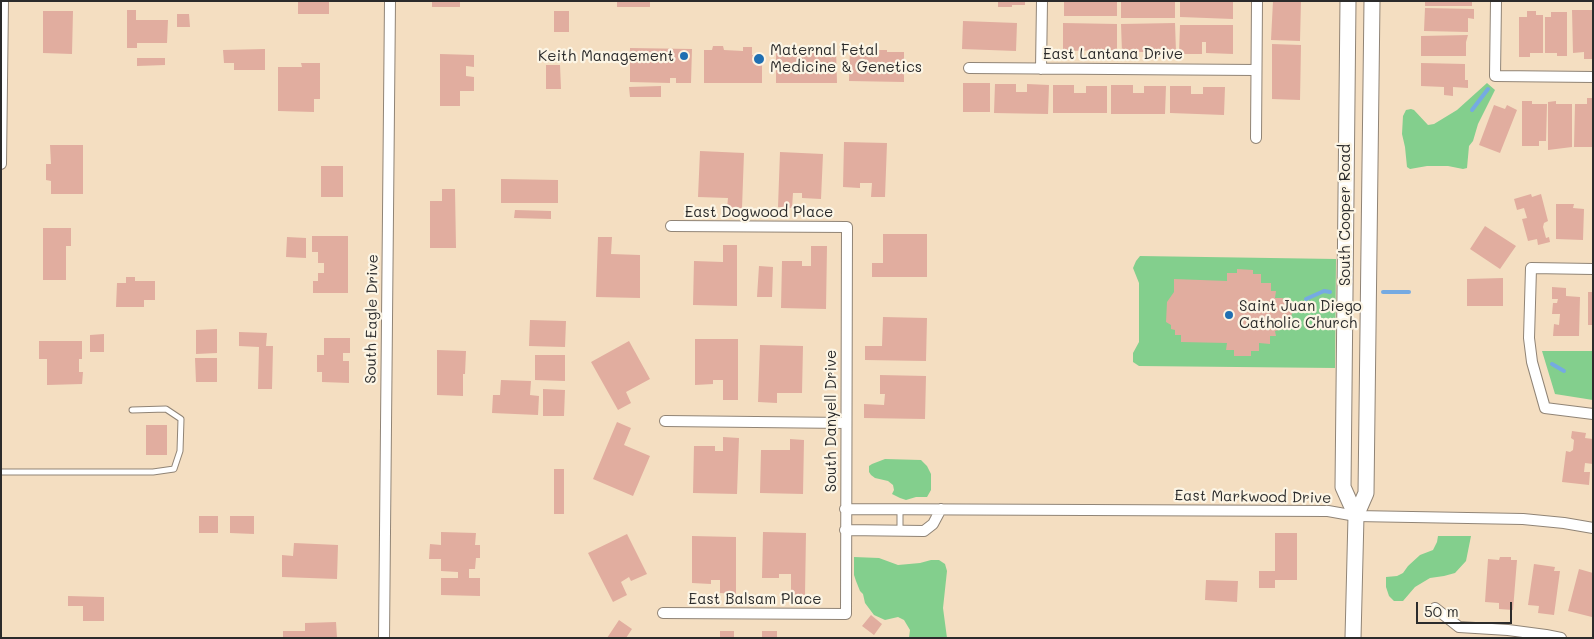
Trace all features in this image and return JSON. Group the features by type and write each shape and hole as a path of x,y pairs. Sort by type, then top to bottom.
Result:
{"main road":[{"name":"South Cooper Road","path":"1348,1 1343,487 1356,516"},
{"name":"South Cooper Road","path":"1353,638 1356,516 1366,493 1372,1"},
{"path":"1346,139 1370,139"}],"street":[{"path":"1,164 3,1"},
{"name":"South Eagle Drive","path":"384,638 390,1"},
{"path":"1041,69 1042,1"},
{"path":"1256,138 1257,1"},
{"path":"1496,1 1495,76 1593,77"},
{"name":"East Lantana Drive","path":"969,68 1256,70"},
{"name":"East Dogwood Place","path":"670,226 847,228"},
{"name":"South Danyell Drive","path":"846,614 847,228"},
{"path":"1593,269 1531,268 1529,338 1532,362 1545,408 1593,414"},
{"path":"665,421 846,423"},
{"name":"East Markwood Drive","path":"846,509 1328,511 1356,516 1523,519 1593,528"},
{"path":"845,530 924,530 933,524 941,509"},
{"path":"1435,608 1459,628 1508,630 1546,634 1561,638"},
{"name":"East Balsam Place","path":"663,613 846,614"}],"lane":[{"path":"1,472 153,472 174,470 180,451 181,419 166,409 132,410"},
{"path":"900,509 900,531"}],"green space":[{"path":"1487,83 1495,90 1478,124 1473,141 1469,146 1467,168 1427,166 1410,169 1407,167 1402,134 1403,116 1406,110 1414,110 1428,125 1434,124 1457,110"},
{"path":"1140,256 1336,259 1335,368 1139,366 1133,362 1133,353 1139,342 1139,283 1133,268"},
{"path":"1542,351 1593,351 1593,400 1555,394"},
{"path":"885,459 921,460 931,474 931,490 927,497 916,497 906,500 900,498 892,494 894,490 893,485 888,481 871,475 869,466"},
{"path":"1438,536 1471,536 1466,561 1455,573 1430,578 1415,587 1403,601 1394,601 1389,596 1386,587 1386,577 1397,576 1403,573 1420,555 1433,550"},
{"path":"854,557 879,558 898,565 931,560 939,560 945,564 947,571 943,608 947,638 909,638 910,630 904,620 898,617 885,620 874,615 865,603 863,594 856,581"}],"building":[{"path":"298,1 329,1 329,14 298,14"},
{"path":"432,1 460,1 460,7 432,7"},
{"path":"617,1 650,1 650,7 617,7"},
{"path":"998,1 1025,1 1025,5 998,7"},
{"path":"1064,1 1117,1 1117,16 1064,16"},
{"path":"1121,1 1175,1 1175,18 1121,18"},
{"path":"1180,1 1233,1 1233,19 1180,17"},
{"path":"1273,1 1301,1 1300,41 1271,40"},
{"path":"1425,1 1472,1 1472,6 1425,6"},
{"path":"1425,8 1474,9 1474,19 1468,18 1468,32 1424,31"},
{"path":"127,10 136,10 136,20 168,20 167,43 137,43 137,48 127,48"},
{"path":"1572,10 1593,10 1593,59 1584,59 1584,52 1573,53"},
{"path":"43,11 73,11 72,54 43,53"},
{"path":"554,11 569,11 569,32 554,32"},
{"path":"1527,11 1536,11 1536,15 1543,15 1543,53 1530,53 1530,57 1519,57 1519,17 1527,17"},
{"path":"1551,12 1567,12 1567,56 1557,56 1557,53 1545,53 1545,17 1551,17"},
{"path":"177,14 189,14 190,27 177,27"},
{"path":"963,21 1017,23 1016,51 962,49"},
{"path":"1063,23 1117,24 1117,50 1063,51"},
{"path":"1175,23 1176,52 1122,52 1121,24"},
{"path":"1180,25 1233,25 1233,54 1206,53 1206,42 1202,42 1202,54 1179,54"},
{"path":"1468,35 1466,56 1421,56 1421,36"},
{"path":"1272,44 1301,45 1300,100 1272,99"},
{"path":"713,46 723,46 724,50 743,51 743,47 752,47 752,55 762,56 762,83 704,83 704,50 712,50"},
{"path":"630,48 692,49 691,83 676,83 676,78 670,78 670,83 630,82"},
{"path":"850,48 871,48 871,50 887,50 887,52 904,52 904,82 849,81"},
{"path":"265,49 265,70 234,70 234,63 224,63 223,50"},
{"path":"776,49 836,49 837,83 776,83"},
{"path":"440,54 474,55 474,67 466,66 466,76 474,77 474,91 460,91 460,106 440,106"},
{"path":"137,58 165,58 165,65 137,66"},
{"path":"301,63 320,63 320,99 314,99 314,112 278,111 278,67 302,67"},
{"path":"1421,63 1465,64 1465,80 1468,80 1468,88 1453,87 1453,96 1444,95 1444,87 1421,86"},
{"path":"546,65 560,65 561,89 546,89"},
{"path":"963,83 990,83 990,112 963,112"},
{"path":"995,84 1016,84 1016,92 1027,92 1027,84 1049,85 1048,114 994,113"},
{"path":"1053,85 1074,85 1074,93 1086,93 1086,86 1107,86 1107,113 1053,113"},
{"path":"1111,85 1133,85 1133,93 1144,93 1144,86 1166,86 1165,114 1111,114"},
{"path":"661,86 661,97 630,97 629,87"},
{"path":"1170,86 1191,86 1191,94 1203,94 1203,87 1225,87 1224,115 1170,113"},
{"path":"1587,98 1593,98 1593,147 1574,147 1575,104 1587,104"},
{"path":"1522,101 1532,101 1532,104 1547,104 1546,141 1539,141 1539,146 1522,146"},
{"path":"1556,101 1556,104 1572,104 1572,147 1548,150 1548,102"},
{"path":"1494,105 1505,109 1507,105 1517,110 1500,153 1479,145"},
{"path":"844,142 887,143 885,197 871,197 872,183 860,183 860,188 843,187"},
{"path":"50,145 83,145 83,194 51,194 51,181 46,180 46,164 51,164"},
{"path":"700,151 744,153 742,208 727,208 728,198 698,197"},
{"path":"780,152 823,154 821,199 802,198 802,193 793,193 792,208 778,207"},
{"path":"321,166 343,166 343,197 321,197"},
{"path":"501,179 558,180 558,203 501,203"},
{"path":"442,189 455,189 456,248 430,248 430,201 442,201"},
{"path":"1531,194 1532,197 1541,194 1548,221 1544,223 1543,227 1546,238 1549,237 1550,242 1538,245 1537,239 1528,241 1522,219 1527,218 1524,208 1517,210 1514,199"},
{"path":"1556,204 1574,204 1573,208 1584,209 1583,240 1556,239"},
{"path":"515,210 551,211 551,219 514,218"},
{"path":"1485,226 1516,246 1500,269 1470,249"},
{"path":"43,228 71,228 71,246 66,246 66,280 43,280"},
{"path":"883,234 927,234 927,277 872,277 872,263 883,263"},
{"path":"312,236 348,236 348,293 313,293 313,281 318,281 318,273 324,273 324,263 318,263 318,252 312,252"},
{"path":"287,237 306,238 306,258 286,257"},
{"path":"598,237 612,237 611,254 640,255 640,298 596,297"},
{"path":"723,245 737,245 737,306 693,305 694,261 723,262"},
{"path":"811,246 827,246 826,309 781,308 782,261 802,261 802,266 811,266"},
{"path":"759,266 773,267 772,297 757,297"},
{"name":"Saint Juan Diego Catholic Church","path":"1237,269 1253,270 1253,274 1261,274 1261,283 1271,283 1271,291 1276,291 1275,298 1287,300 1293,311 1288,324 1283,329 1275,331 1276,336 1270,336 1270,344 1259,343 1259,351 1251,351 1251,356 1234,356 1234,350 1226,350 1227,343 1181,342 1181,335 1175,335 1175,330 1171,329 1171,325 1166,322 1167,302 1174,292 1174,279 1227,281 1227,273 1237,273"},
{"path":"126,277 135,277 135,281 155,281 155,300 144,300 144,307 116,307 117,283 126,283"},
{"path":"1503,278 1503,306 1467,306 1467,279"},
{"path":"1552,287 1566,288 1566,296 1580,297 1579,336 1553,336 1554,324 1559,325 1560,314 1552,314 1553,303 1557,303 1558,299 1552,299"},
{"path":"1588,292 1593,292 1593,325 1588,325"},
{"path":"883,317 927,318 926,361 865,360 865,346 882,346"},
{"path":"530,320 566,321 565,347 529,346"},
{"path":"217,329 217,353 196,354 196,330"},
{"path":"239,332 267,333 266,346 273,346 272,389 258,389 259,347 239,346"},
{"path":"104,334 104,352 90,352 90,335"},
{"path":"324,338 350,338 350,353 343,353 343,361 349,361 349,383 322,382 322,372 317,372 317,355 324,355"},
{"path":"695,339 738,339 738,400 723,400 723,380 713,380 713,384 695,385"},
{"path":"39,341 82,341 82,359 79,359 79,372 83,372 82,384 47,385 47,359 39,359"},
{"path":"629,341 650,379 626,392 631,403 618,410 591,362"},
{"path":"760,345 803,346 802,393 777,393 777,403 758,402"},
{"path":"437,350 466,351 463,396 437,395"},
{"path":"535,355 565,355 565,381 535,380"},
{"path":"195,358 217,358 217,382 196,382"},
{"path":"880,375 926,376 925,419 864,418 864,404 884,405 885,394 880,394"},
{"path":"501,380 531,381 530,395 539,396 538,415 492,413 493,395 500,395"},
{"path":"543,389 565,390 564,416 543,416"},
{"path":"617,422 631,428 624,445 650,456 633,496 593,479"},
{"path":"146,425 167,425 167,455 146,455"},
{"path":"1572,431 1586,433 1585,438 1593,439 1593,464 1585,463 1584,472 1590,472 1589,485 1562,482 1566,451 1570,452 1573,450 1574,440 1571,438"},
{"path":"723,437 739,438 737,494 693,493 694,446 715,446 715,451 723,451"},
{"path":"790,439 804,440 803,494 760,493 761,450 790,450"},
{"path":"554,469 564,469 564,514 554,514"},
{"path":"199,516 218,516 218,533 199,533"},
{"path":"230,516 254,516 254,534 230,533"},
{"path":"441,532 476,533 475,545 480,545 480,558 476,558 475,569 469,569 469,578 480,578 480,596 441,595 441,578 458,578 458,572 441,571 441,559 429,559 430,544 441,545"},
{"path":"763,532 806,533 805,595 791,595 791,574 779,574 779,578 762,578"},
{"path":"1275,533 1297,533 1297,580 1275,580 1275,588 1259,588 1259,571 1275,571"},
{"path":"627,534 647,574 631,581 629,577 621,582 627,595 613,602 588,553"},
{"path":"692,536 736,537 736,594 720,593 720,580 711,580 711,584 692,583"},
{"path":"294,543 338,545 337,579 282,577 282,555 293,556"},
{"path":"1500,557 1511,557 1511,560 1517,560 1513,610 1499,609 1499,603 1485,602 1488,559 1499,560"},
{"path":"1534,564 1555,567 1554,571 1560,571 1554,615 1538,613 1539,606 1528,605"},
{"path":"1579,569 1593,573 1592,617 1568,611"},
{"path":"1206,580 1238,581 1237,602 1205,600"},
{"path":"68,596 104,597 104,621 83,621 83,606 68,606"},
{"path":"871,615 882,624 874,635 862,626"},
{"path":"619,620 632,629 626,638 607,638"},
{"path":"336,622 337,638 283,638 283,631 305,631 305,623"},
{"path":"720,631 734,631 734,638 720,638"},
{"path":"762,631 777,631 777,638 762,638"}],"waterway":[{"path":"1472,110 1488,89"},
{"path":"1306,299 1324,291 1330,292"},
{"path":"1383,292 1409,292"},
{"path":"1552,364 1564,371"}],"place":[{"name":"Keith Management","path":"684,56"},
{"name":"Maternal Fetal Medicine & Genetics","path":"759,59"},
{"name":"Saint Juan Diego Catholic Church","path":"1229,315"}]}
